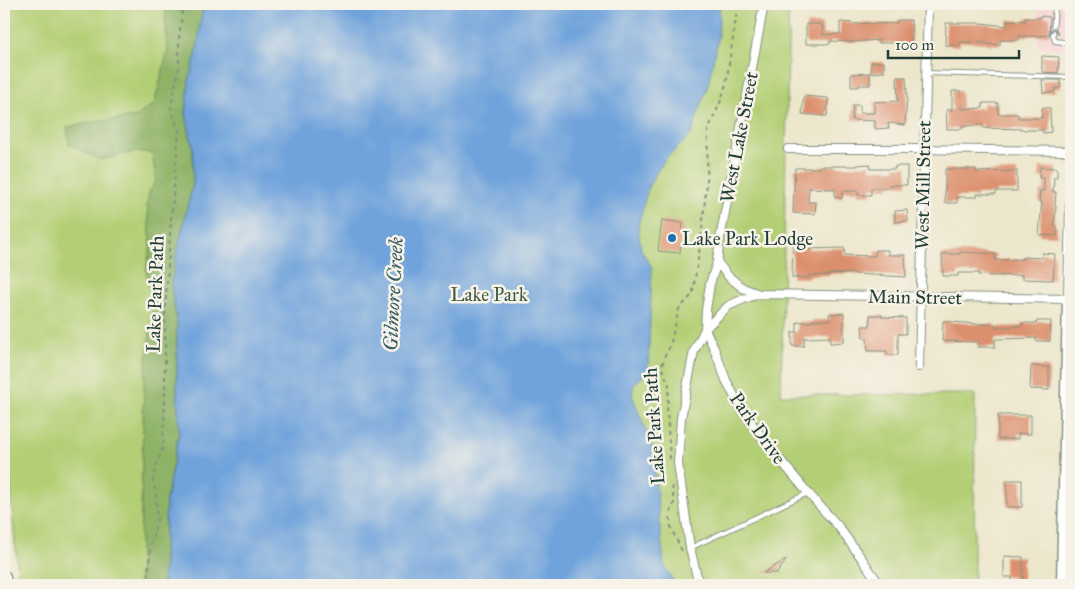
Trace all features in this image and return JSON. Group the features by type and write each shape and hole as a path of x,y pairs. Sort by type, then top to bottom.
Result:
{"main road":[{"path":"1063,585 1069,461 1070,299"},
{"path":"4,577 4,585"}],"street":[{"name":"West Lake Street","path":"705,329 710,284 717,262 764,4"},
{"name":"West Mill Street","path":"919,367 928,4"},
{"path":"788,149 1071,152"},
{"path":"1070,299 1071,204"},
{"name":"Main Street","path":"717,262 729,277 743,288 759,294 1070,299"},
{"name":"Main Street","path":"705,329 728,306 759,294"},
{"path":"699,585 690,548 678,463 682,418 694,351 705,329"},
{"name":"Park Drive","path":"705,329 726,380 740,407 762,438 838,526 880,585"}],"lane":[{"path":"1055,4 1053,35 1055,42 1071,43"},
{"path":"926,73 1071,77"},
{"path":"690,548 808,493"}],"path":[{"name":"Lake Park Path","path":"148,585 151,543 158,520 153,481 156,465 163,447 166,399 166,307 171,218 179,131 172,111 172,101 179,67 179,39 183,4"},
{"name":"Lake Park Path","path":"670,462 668,428 669,385 662,368 664,357 670,346 679,309 693,292 707,180 708,130 726,84 738,4"},
{"path":"701,240 720,243"},
{"name":"Lake Park Path","path":"672,480 674,504 671,510 670,523 683,555"}],"shaded area":[{"path":"1038,6 1067,6 1066,49 1038,48"}],"green space":[{"name":"Lake Park","path":"5,4 789,4 781,395 975,394 974,585 19,585 12,510 4,365"},
{"path":"166,4 203,4 197,51 189,81 186,114 193,148 193,184 171,285 177,321 179,433 166,500 163,585 139,585 144,383 153,307 146,270 151,243 147,206 149,192 156,181 152,153 133,153 100,160 69,144 67,127 138,117 144,110 154,105 168,49 165,21"}],"water":[{"name":"Gilmore Creek","path":"203,4 720,4 718,39 708,85 691,135 665,159 649,185 638,226 641,250 652,268 648,372 634,384 632,395 652,446 664,565 676,585 163,585 166,500 179,433 177,321 171,285 193,184 193,148 186,114 189,81 197,51"}],"building":[{"path":"1040,16 1050,17 1049,35 1019,36 1019,40 1000,40 1000,45 960,42 960,46 945,45 946,23 981,23 1007,26 1007,20 1025,21 1025,18 1040,18"},
{"path":"897,20 911,20 912,45 897,46 897,43 879,43 879,40 830,41 830,44 806,44 806,24 822,24 823,35 840,34 840,22 872,24 897,23"},
{"path":"1042,56 1059,57 1058,73 1042,72"},
{"path":"871,62 884,62 884,72 871,73"},
{"path":"870,73 870,85 851,87 851,74"},
{"path":"897,77 906,77 905,125 888,123 889,128 875,129 875,121 852,120 853,105 860,105 860,113 874,113 874,102 898,101"},
{"path":"1042,80 1060,80 1061,88 1055,88 1055,92 1043,93"},
{"path":"952,91 961,91 962,109 983,108 983,103 998,103 998,114 1018,114 1018,118 1042,118 1042,108 1050,108 1051,132 1043,133 1043,130 983,128 983,125 962,126 962,129 947,129 946,110 952,110"},
{"path":"804,96 828,98 827,116 802,114"},
{"path":"870,164 870,169 895,169 895,166 907,166 907,185 871,188 871,195 858,195 858,191 843,191 842,198 835,197 835,189 809,188 808,202 816,202 815,214 793,213 795,168"},
{"path":"1040,167 1057,168 1053,192 1056,192 1054,226 1057,226 1057,236 1039,235 1042,202 1039,202 1040,191 1044,191 1044,178 1039,178"},
{"path":"945,169 976,169 976,172 1017,171 1017,191 996,191 996,194 977,194 977,197 957,197 957,203 945,203"},
{"path":"907,210 908,221 895,222 895,211"},
{"name":"Lake Park Lodge","path":"662,220 683,223 682,231 685,231 684,244 681,244 680,253 658,251"},
{"path":"793,239 808,240 808,249 844,248 845,255 875,256 876,250 888,250 888,255 905,255 906,277 854,273 792,278"},
{"path":"960,252 996,254 995,260 1023,259 1023,257 1042,258 1042,253 1055,254 1053,280 1022,279 1022,275 978,275 979,273 958,273 958,276 943,276 942,254 960,254"},
{"path":"844,313 844,342 830,343 830,337 804,338 804,346 792,346 792,332 797,332 797,322 830,320 829,314"},
{"path":"870,315 906,318 906,334 898,334 898,355 887,355 887,351 868,351 867,338 863,338 862,326 870,326"},
{"path":"943,321 995,324 995,327 1022,326 1022,323 1051,321 1050,341 1036,341 1036,338 995,339 995,347 978,347 978,342 942,341"},
{"path":"1031,366 1049,367 1049,390 1030,389"},
{"path":"998,415 1031,415 1031,434 1018,434 1018,439 998,439"},
{"path":"1007,480 1022,480 1022,507 1007,507"},
{"path":"1004,556 1023,557 1023,585 1012,585 1012,577 1004,577"},
{"path":"787,559 777,573 763,573"}],"place":[{"name":"Lake Park Lodge","path":"672,238"}]}
